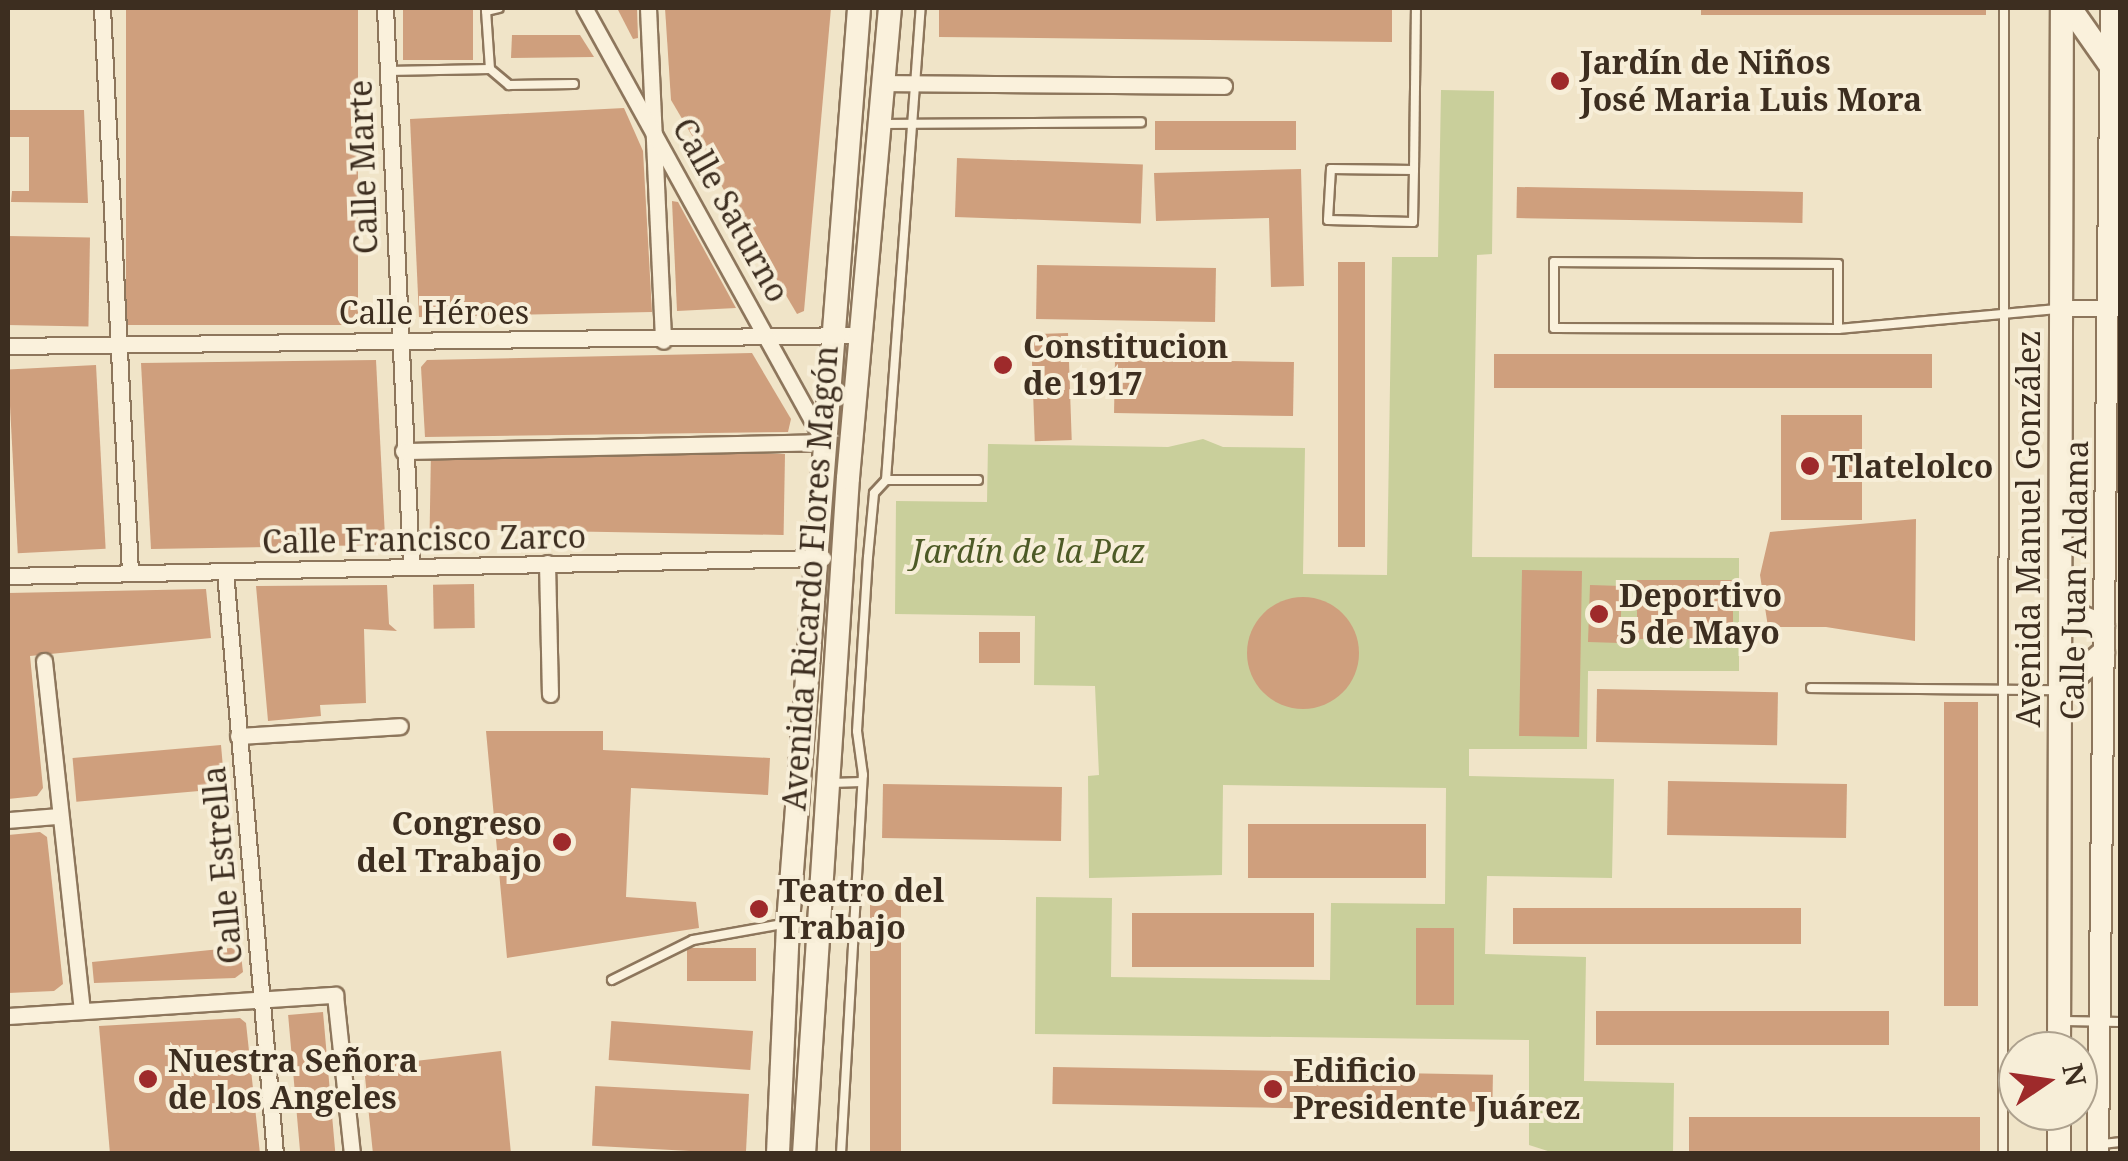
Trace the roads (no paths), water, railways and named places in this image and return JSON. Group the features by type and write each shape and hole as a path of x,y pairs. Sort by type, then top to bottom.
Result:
{"main road":[{"name":"Avenida Ricardo Flores Magón","path":"778,1154 788,924 859,8"},
{"name":"Avenida Ricardo Flores Magón","path":"804,1154 826,782 890,8"},
{"name":"Avenida Manuel González","path":"2059,1031 2062,8"},
{"path":"2070,8 2110,64"},
{"path":"2060,608 2104,626"},
{"path":"2060,690 2103,653"}],"street":[{"path":"102,8 130,573"},
{"name":"Calle Marte","path":"385,8 396,338 410,564"},
{"name":"Calle Saturno","path":"584,8 772,338 824,442"},
{"path":"648,8 664,341"},
{"name":"Calle Juan Aldama","path":"2098,1149 2103,653 2114,308 2110,8"},
{"path":"883,83 1224,86"},
{"path":"2062,308 2114,308"},
{"name":"Calle Héroes","path":"8,346 396,338 664,341 860,335"},
{"path":"403,452 824,442"},
{"name":"Calle Francisco Zarco","path":"8,576 843,557"},
{"path":"547,563 550,694"},
{"name":"Calle Estrella","path":"225,571 275,1154"},
{"path":"44,661 82,1010"},
{"path":"238,736 400,726"},
{"path":"8,820 58,816"},
{"path":"8,1016 336,995 352,1154"}],"lane":[{"path":"490,69 486,11 499,8"},
{"path":"841,1154 862,782 857,731 868,557 874,494 886,480 921,8"},
{"path":"1414,170 1330,169 1328,220 1413,222 1414,170 1416,8"},
{"path":"2003,1154 2004,8"},
{"path":"388,72 490,69 509,84 574,84"},
{"path":"881,124 1141,122"},
{"path":"1838,330 1838,264 1554,262 1554,328 1838,330 2062,308"},
{"path":"886,480 978,480"},
{"path":"1810,688 2060,690"},
{"path":"826,782 862,782"},
{"path":"612,980 693,940 788,924"},
{"path":"2059,1021 2120,1022"},
{"path":"2098,1149 2120,1142"}],"place":[{"name":"Jardín de Niños José Maria Luis Mora","path":"1560,81"},
{"name":"Constitucion de 1917","path":"1003,365"},
{"name":"Tlatelolco","path":"1810,466"},
{"name":"Deportivo 5 de Mayo","path":"1599,614"},
{"name":"Congreso del Trabajo","path":"562,842"},
{"name":"Teatro del Trabajo","path":"759,909"},
{"name":"Nuestra Señora de los Angeles","path":"148,1079"},
{"name":"Edificio Presidente Juárez","path":"1273,1089"}],"park label":[{"name":"Jardín de la Paz","path":"1029,551"}]}
